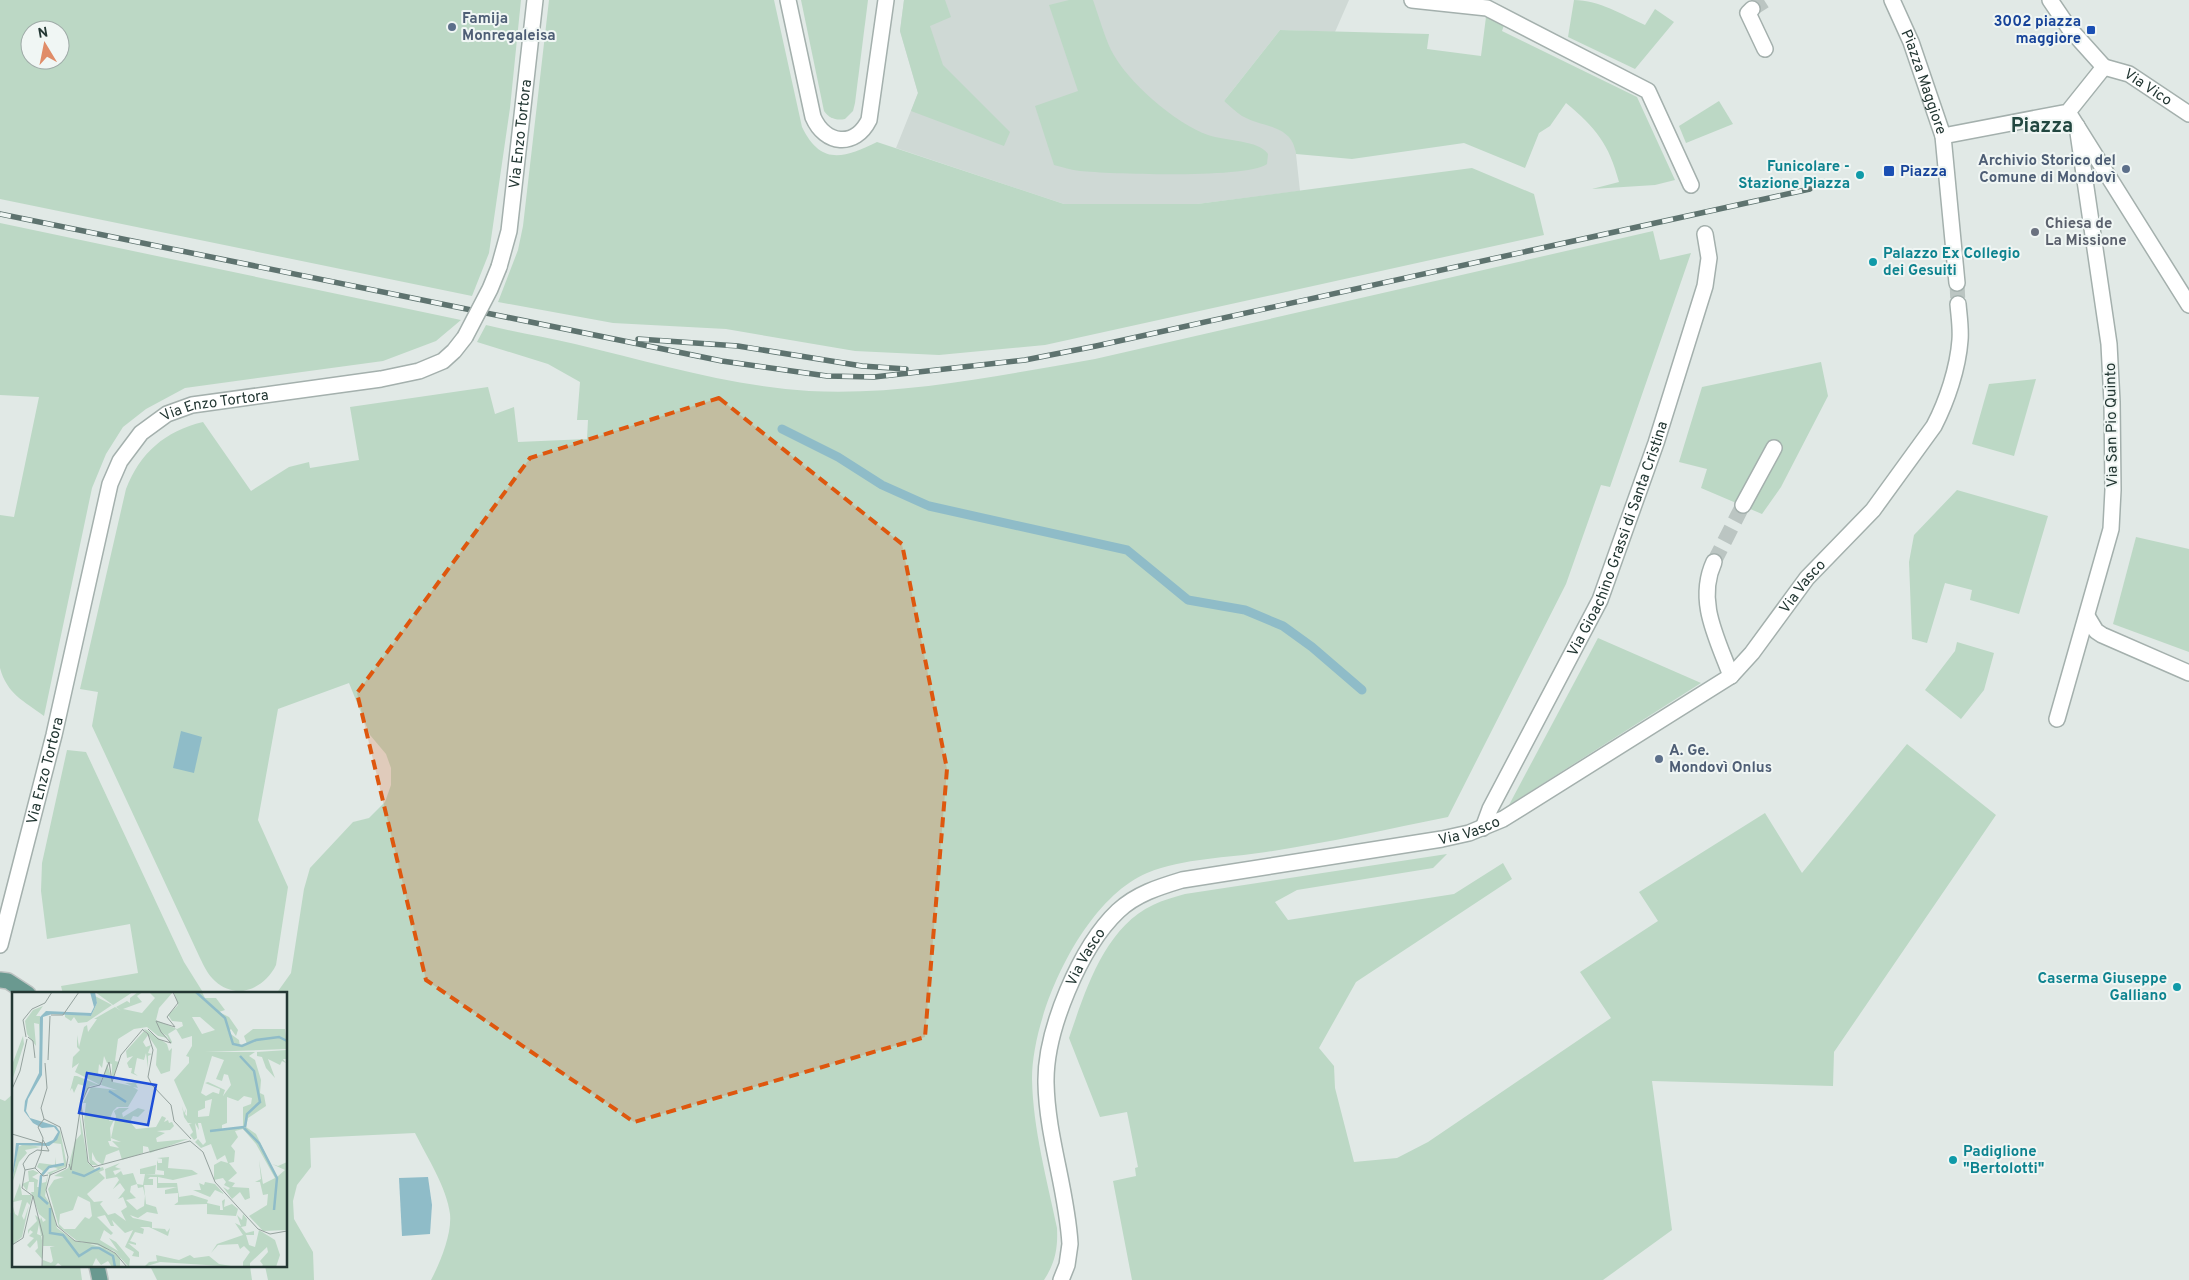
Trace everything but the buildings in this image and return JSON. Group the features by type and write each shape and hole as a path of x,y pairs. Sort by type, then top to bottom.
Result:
{"main road":[{"path":"0,980 8,981 25,992"}],"street":[{"name":"Via Enzo Tortora","path":"0,945 54,735 103,507 116,469 132,443 149,426 167,414 192,405 381,379 419,371 443,361 465,338 490,289 499,267 509,231 535,0"},
{"path":"788,0 813,117 823,133 833,139 844,139 855,136 862,131 870,116 886,0"},
{"path":"1412,0 1487,8 1648,91 1691,185"},
{"name":"Piazza Maggiore","path":"1892,0 1911,42 1943,136 2068,112"},
{"path":"2050,0 2068,28 2104,67 2068,112 2189,305"},
{"path":"1752,10 1748,13 1765,49"},
{"name":"Via Vico","path":"2104,67 2129,74 2189,114"},
{"name":"Via San Pio Quinto","path":"2057,719 2111,530 2112,402 2104,308 2077,126"},
{"path":"1943,136 1956,283"},
{"name":"Via Gioachino Grassi di Santa Cristina","path":"1483,828 1490,809 1600,600 1656,443 1705,286 1709,258 1705,234"},
{"name":"Via Vasco","path":"1061,1280 1069,1255 1069,1232 1048,1111 1047,1061 1063,1006 1075,977 1095,940 1112,918 1144,893 1182,880 1442,839 1483,828 1522,808 1731,676 1752,654 1807,578 1873,510 1934,426 1941,414 1958,353 1960,339 1958,304"},
{"path":"1743,505 1774,448"},
{"path":"1714,562 1707,583 1706,604 1731,676"},
{"path":"2087,616 2096,631 2102,636 2189,673"}],"highlighted area":[{"path":"719,398 902,544 947,769 925,1037 634,1122 426,980 357,693 530,458"}],"shaded area":[{"path":"904,0 1349,0 1335,32 1280,30 1224,101 1286,133 1295,145 1300,191 1197,204 1064,204 896,148 918,93 900,31"}],"green space":[{"path":"0,0 521,0 510,108 489,253 472,296 0,199"},
{"path":"549,0 774,0 802,127 809,139 817,148 825,153 844,155 877,142 1064,204 1197,204 1472,168 1534,194 1544,235 1045,345 939,355 855,351 726,329 613,323 498,302 518,250 523,226"},
{"path":"801,0 868,0 855,103 853,111 845,119 833,118 824,111"},
{"path":"904,0 945,0 951,17 930,26 943,65 1010,132 1004,146 911,111 918,93 900,31"},
{"path":"1069,0 1093,0 1108,44 1118,62 1153,100 1181,121 1208,135 1250,143 1264,149 1268,154 1267,164 1254,169 1207,174 1080,171 1054,165 1035,106 1078,91 1049,5"},
{"path":"1574,0 1602,5 1645,25 1655,9 1674,22 1635,69 1568,37"},
{"path":"1486,17 1504,25 1502,31 1637,97 1675,180 1655,185 1592,189 1619,182 1611,157 1600,138 1586,121 1566,103 1550,126 1539,133 1525,168 1464,143 1352,159 1296,154 1289,137 1283,132 1242,116 1224,101 1280,30 1429,34 1427,49 1481,56"},
{"path":"1719,101 1733,124 1686,143 1679,126"},
{"path":"0,223 461,320 436,341 383,361 185,388 146,409 123,427 106,454 92,488 44,716 12,691 3,677 0,668 0,515 14,517 39,397 0,395"},
{"path":"1653,231 1660,260 1691,253 1610,487 1601,485 1566,584 1448,817 1335,840 1251,854 1191,861 1161,868 1147,873 1124,887 1102,907 1082,933 1066,961 1052,992 1041,1023 1034,1052 1032,1079 1035,1117 1057,1228 1055,1256 1044,1280 431,1280 447,1239 450,1214 441,1183 415,1133 310,1138 311,1167 297,1185 293,1201 294,1219 313,1252 314,1280 268,1280 265,1268 288,1268 288,992 277,992 291,973 304,889 310,868 353,822 369,818 385,802 391,785 391,768 386,754 370,735 349,683 278,709 258,820 288,887 276,965 265,980 250,989 232,990 223,987 215,981 200,958 92,726 98,692 80,689 126,489 146,454 177,431 203,422 251,491 289,467 309,462 310,468 359,460 350,407 488,387 495,414 514,407 518,442 587,439 588,420 577,420 580,382 548,364 477,342 486,325 720,379 809,391 881,390 953,383 1095,359"},
{"path":"1821,362 1828,396 1781,487 1762,514 1701,488 1707,469 1679,462 1702,387"},
{"path":"2036,379 2014,456 1972,444 1989,384"},
{"path":"1957,490 2048,516 2019,614 1970,600 1972,590 1945,583 1927,643 1912,639 1909,562 1914,535"},
{"path":"2136,537 2189,549 2189,652 2113,624"},
{"path":"1598,638 1701,683 1509,805"},
{"path":"1957,642 1994,653 1984,690 1961,719 1925,690 1955,651"},
{"path":"1907,744 1996,815 1834,1052 1833,1086 1652,1081 1672,1230 1603,1280 1132,1280 1113,1181 1136,1176 1135,1168 1138,1167 1127,1112 1100,1117 1069,1038 1082,1001 1099,963 1121,929 1136,915 1157,903 1185,894 1447,854 1433,868 1297,890 1275,902 1288,920 1454,894 1503,863 1512,879 1356,982 1319,1048 1334,1066 1335,1088 1354,1162 1397,1158 1428,1142 1611,1018 1580,972 1658,921 1639,892 1765,813 1802,873"},
{"path":"67,750 86,752 184,962 203,992 62,992 61,986 138,973 130,924 47,939 41,891 42,863"},
{"path":"12,1095 12,1268 80,1268 82,1280 0,1280 0,1099 5,1101"},
{"path":"151,1268 250,1268 252,1280 157,1280"}],"water":[{"path":"181,731 202,737 194,773 173,768"},
{"path":"428,1177 432,1205 430,1234 402,1236 399,1178"}],"waterway":[{"path":"782,429 838,457 882,485 929,506 1127,550 1188,600 1245,610 1283,626 1312,647 1362,690"}],"tunnel":[{"path":"1752,9 1766,0"},
{"path":"1957,283 1958,304"},
{"path":"1714,562 1743,505"}],"railway":[{"path":"0,214 722,361 827,376 874,377 1025,360 1096,346 1810,189"},
{"path":"638,339 738,346 862,366 906,369"}],"place":[{"name":"Famija Monregaleisa","path":"452,27"},
{"name":"3002 piazza maggiore","path":"2091,30"},
{"name":"Archivio Storico del Comune di Mondovì","path":"2126,169"},
{"name":"Piazza","path":"1889,171"},
{"name":"Funicolare - Stazione Piazza","path":"1860,175"},
{"name":"Chiesa de La Missione","path":"2035,232"},
{"name":"Palazzo Ex Collegio dei Gesuiti","path":"1873,262"},
{"name":"A. Ge. Mondovì Onlus","path":"1659,759"},
{"name":"Caserma Giuseppe Galliano","path":"2177,987"},
{"name":"Padiglione \"Bertolotti\"","path":"1953,1160"}],"district":[{"name":"Piazza","path":"2042,125"}]}
